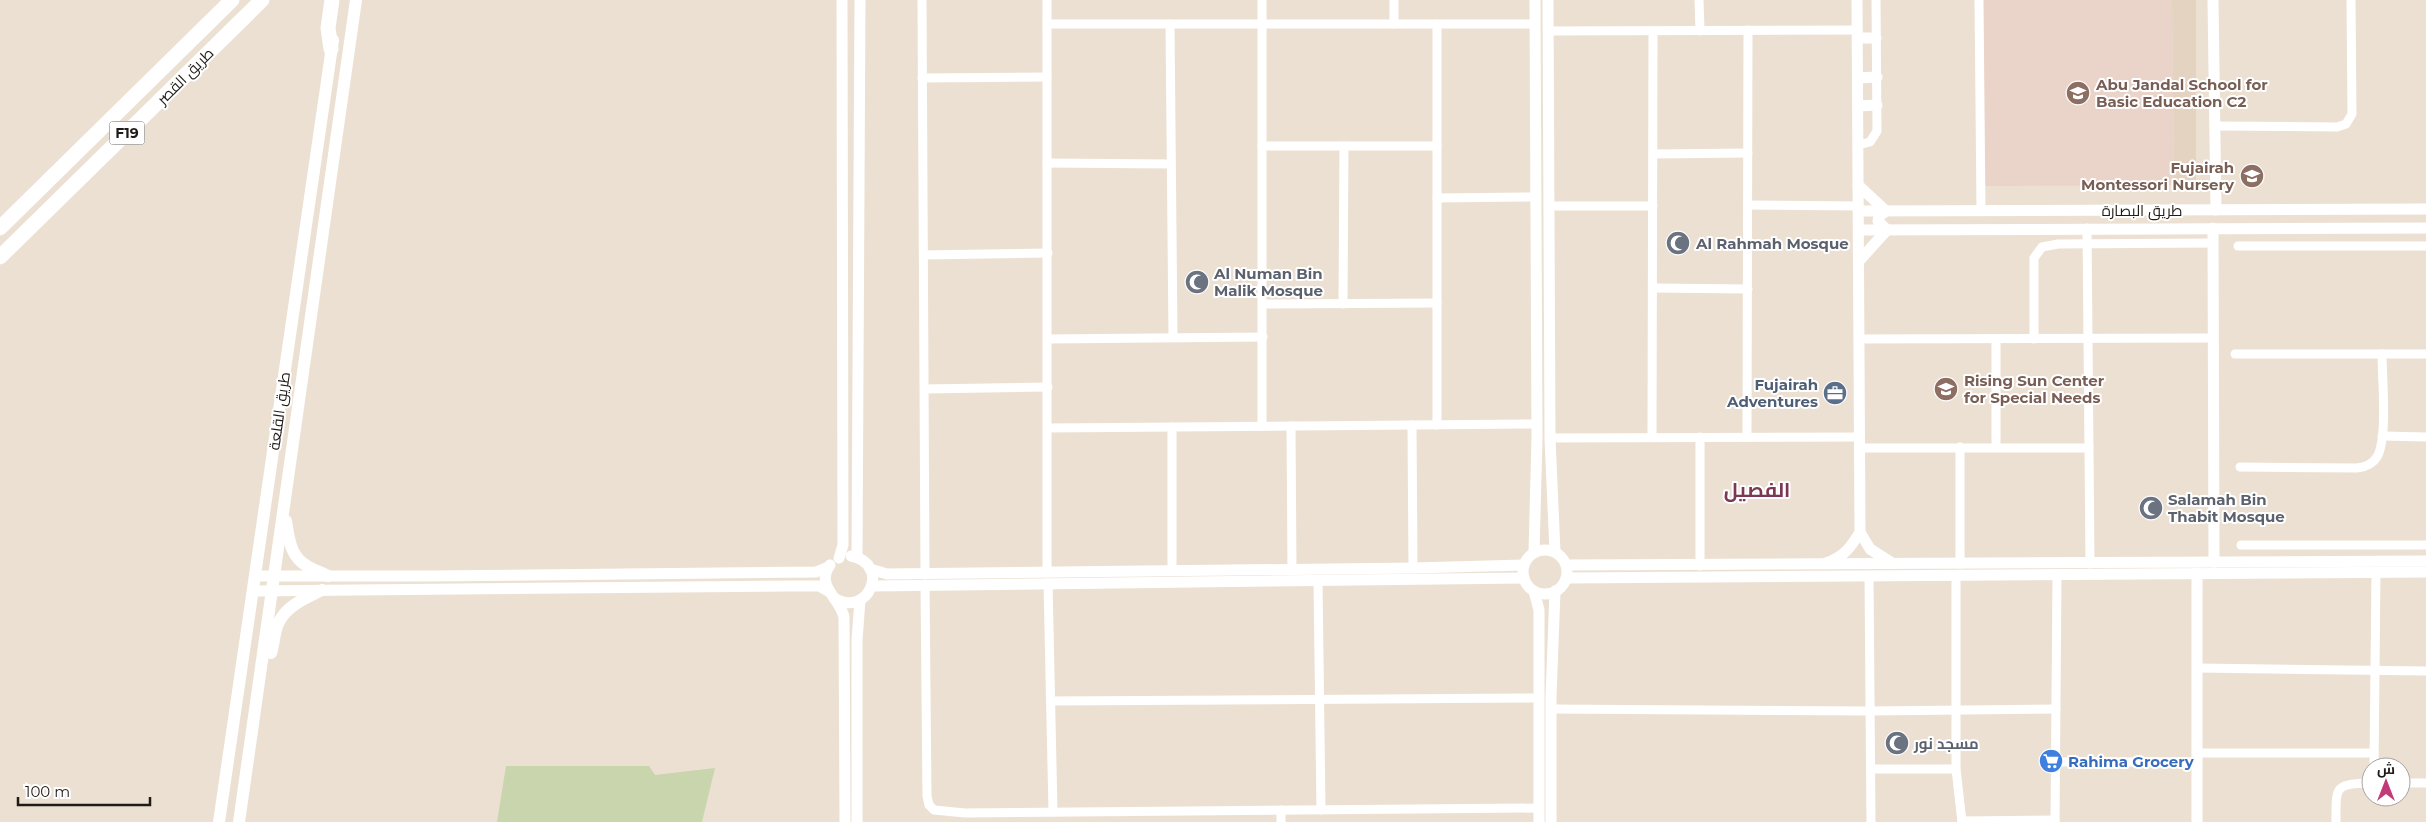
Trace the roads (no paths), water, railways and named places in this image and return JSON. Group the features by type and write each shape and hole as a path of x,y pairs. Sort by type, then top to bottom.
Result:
{"main road":[{"name":"طريق القصر","path":"0,228 232,0"},
{"path":"257,3 273,0"},
{"path":"331,49 328,28 332,0"},
{"name":"طريق القلعة","path":"219,822 339,0"},
{"name":"طريق القلعة","path":"239,822 356,0"},
{"name":"طريق القصر","path":"0,257 257,3"},
{"path":"284,508 290,544 294,554 306,565 328,576"},
{"path":"261,670 270,655 278,626 285,613 297,602 322,590"}],"street":[{"path":"255,576 816,572 828,567 839,558 843,545 842,0"},
{"path":"848,0 850,16 856,19 860,16"},
{"path":"857,557 860,0"},
{"path":"922,0 925,578 927,796 929,805 934,810 944,812 1539,808"},
{"path":"1047,0 1048,577 1052,701 1051,812 1049,822"},
{"path":"1262,0 1262,426"},
{"path":"1394,0 1394,24"},
{"path":"1535,0 1536,424 1534,552 1524,565 1524,578 1534,591 1539,610 1539,822"},
{"path":"1534,591 1544,594 1555,591 1562,586 1566,578 1566,565 1555,552 1550,438 1548,0"},
{"path":"1699,0 1700,31"},
{"path":"1820,565 1836,559 1851,549 1860,532 1858,0"},
{"path":"1858,145 1870,142 1876,135 1876,0"},
{"path":"1979,0 1981,211"},
{"path":"2213,0 2216,210"},
{"path":"2216,126 2337,127 2346,124 2352,114 2351,0"},
{"path":"1047,24 1535,24"},
{"path":"1170,24 1173,337"},
{"path":"1437,24 1437,425"},
{"path":"1548,31 1748,30 1858,34 1876,38"},
{"path":"1747,437 1748,30"},
{"path":"1652,437 1653,31"},
{"path":"842,56 847,50 855,52 856,89 859,104"},
{"path":"922,78 1047,77"},
{"path":"1858,78 1876,77"},
{"path":"1858,106 1877,105"},
{"path":"1262,146 1437,146"},
{"path":"1343,304 1344,146"},
{"path":"1653,154 1748,154"},
{"path":"1047,163 1171,164"},
{"path":"1858,184 1886,211 1878,216 1878,222 1887,230 1859,261"},
{"path":"1437,198 1536,197"},
{"path":"1748,205 1858,209"},
{"path":"1549,206 1653,206"},
{"name":"طريق البصارة","path":"1858,209 1886,211 2426,210"},
{"path":"2087,228 2090,564"},
{"path":"2213,228 2214,562"},
{"name":"طريق البصارة","path":"1859,230 2426,228"},
{"path":"2034,338 2035,254 2042,247 2087,243 2213,243"},
{"path":"2238,246 2426,246"},
{"path":"924,255 1048,253"},
{"path":"1653,288 1748,289"},
{"path":"1263,304 1437,303"},
{"path":"1048,340 1263,337"},
{"path":"1859,338 2213,338"},
{"path":"1996,338 1996,447"},
{"path":"2235,354 2426,354"},
{"path":"2240,468 2362,467 2371,464 2377,456 2382,436 2382,354"},
{"path":"925,389 1048,387"},
{"path":"1048,428 1536,424"},
{"path":"1412,425 1413,568"},
{"path":"1291,426 1292,570"},
{"path":"1172,427 1172,571"},
{"path":"2382,436 2426,437"},
{"path":"1700,437 1700,566"},
{"path":"1550,438 1747,437 1960,447 2089,448"},
{"path":"1960,447 1956,769 1962,821 2055,821 2057,574"},
{"path":"1860,532 1876,555 1895,564"},
{"path":"2241,545 2426,545"},
{"path":"2374,757 2376,545"},
{"path":"1534,552 1544,550 1555,552"},
{"path":"839,558 857,557 870,568 884,574 925,578 1048,577 1318,581 1524,578"},
{"path":"1566,565 1895,564 1958,570 2057,574 2197,573 2376,567 2426,561"},
{"path":"1566,578 1869,576 2090,564 2214,562 2376,567 2426,572"},
{"path":"1048,577 1172,571 1524,565"},
{"path":"828,567 825,580 844,617 845,822"},
{"path":"253,591 820,586 831,594 850,603 860,600 872,586 870,568"},
{"path":"2197,573 2197,822"},
{"path":"1869,576 1871,822"},
{"path":"872,586 925,578"},
{"path":"1318,581 1321,810"},
{"path":"1552,822 1551,709 1555,591"},
{"path":"857,822 857,640 860,600"},
{"path":"2197,668 2426,671"},
{"path":"1052,701 1538,698"},
{"path":"1551,709 1870,711 2056,709"},
{"path":"2055,762 2374,753"},
{"path":"1871,770 1956,769"},
{"path":"2336,822 2336,794 2340,788 2347,784 2361,783"},
{"path":"2411,783 2426,783"},
{"path":"1281,810 1281,822"}],"place":[{"name":"Abu Jandal School for Basic Education C2","path":"2078,93"},
{"name":"Fujairah Montessori Nursery","path":"2252,176"},
{"name":"Al Rahmah Mosque","path":"1678,243"},
{"name":"Al Numan Bin Malik Mosque","path":"1197,282"},
{"name":"Rising Sun Center for Special Needs","path":"1946,389"},
{"name":"Fujairah Adventures","path":"1835,393"},
{"name":"Salamah Bin Thabit Mosque","path":"2151,508"},
{"name":"مسجد نور","path":"1897,743"},
{"name":"Rahima Grocery","path":"2051,761"}],"district":[{"name":"الفصيل","path":"1757,490"}]}
